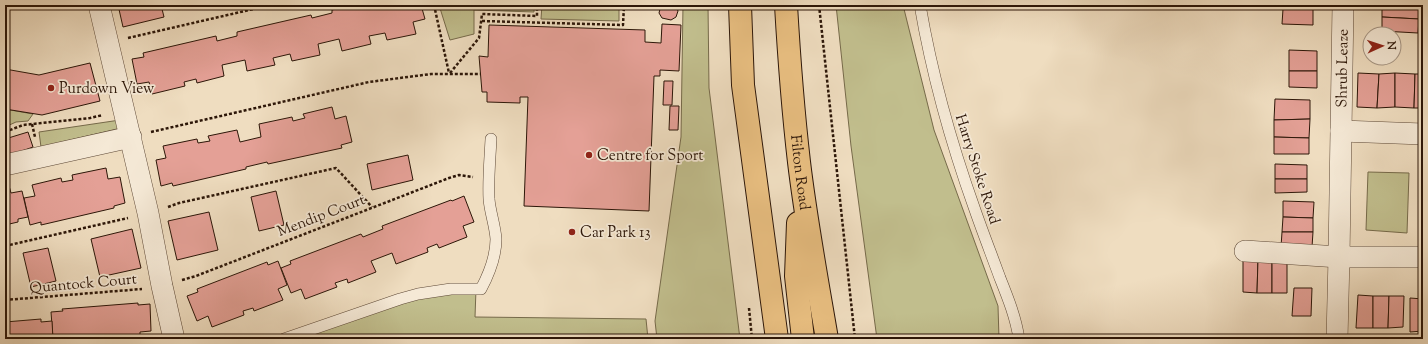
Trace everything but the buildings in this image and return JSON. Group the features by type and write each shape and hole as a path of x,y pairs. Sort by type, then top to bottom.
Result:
{"main road":[{"path":"740,5 743,85 776,339"},
{"name":"Filton Road","path":"786,5 799,163 826,339"},
{"path":"799,163 796,276 803,339"}],"street":[{"path":"99,5 125,110 174,339"},
{"path":"731,5 743,85"},
{"name":"Shrub Leaze","path":"1337,339 1343,5"},
{"path":"1341,131 1423,134"},
{"path":"5,165 131,137"},
{"path":"1245,252 1339,257 1423,257"}],"lane":[{"name":"Harry Stoke Road","path":"920,5 933,72 953,146 974,209 1010,303 1020,339"},
{"path":"284,339 418,294 451,289 481,289 488,276 495,251 496,239 490,209 489,180 491,140"}],"path":[{"path":"108,43 271,5"},
{"path":"434,5 449,73"},
{"path":"449,73 477,42 481,35 482,14 537,16 537,5"},
{"path":"482,21 623,25 624,5"},
{"path":"819,5 855,339"},
{"path":"131,137 369,82 431,74 480,74"},
{"path":"5,132 23,125 90,118 125,110"},
{"path":"5,246 148,213 179,203 336,168 372,207"},
{"name":"Mendip Court","path":"162,286 196,276 453,176 464,175 489,180"},
{"name":"Quantock Court","path":"5,300 134,290 162,286"}],"shaded area":[{"path":"439,5 534,5 534,12 474,10 474,34 450,40"},
{"path":"542,5 619,5 619,21 541,19"},
{"path":"683,5 708,5 709,88 740,339 657,339 655,321 681,137"},
{"path":"836,5 903,5 934,130 998,306 999,339 877,339 851,146"},
{"path":"5,109 33,114 28,121 16,122 5,127"},
{"path":"120,120 121,128 41,147 39,132"},
{"path":"1368,172 1409,173 1407,233 1366,230"},
{"path":"476,289 475,317 646,319 648,339 284,339 400,299"}],"place":[{"name":"Purdown View","path":"51,88"},
{"name":"Centre for Sport","path":"589,155"},
{"name":"Car Park 13","path":"572,232"}]}
